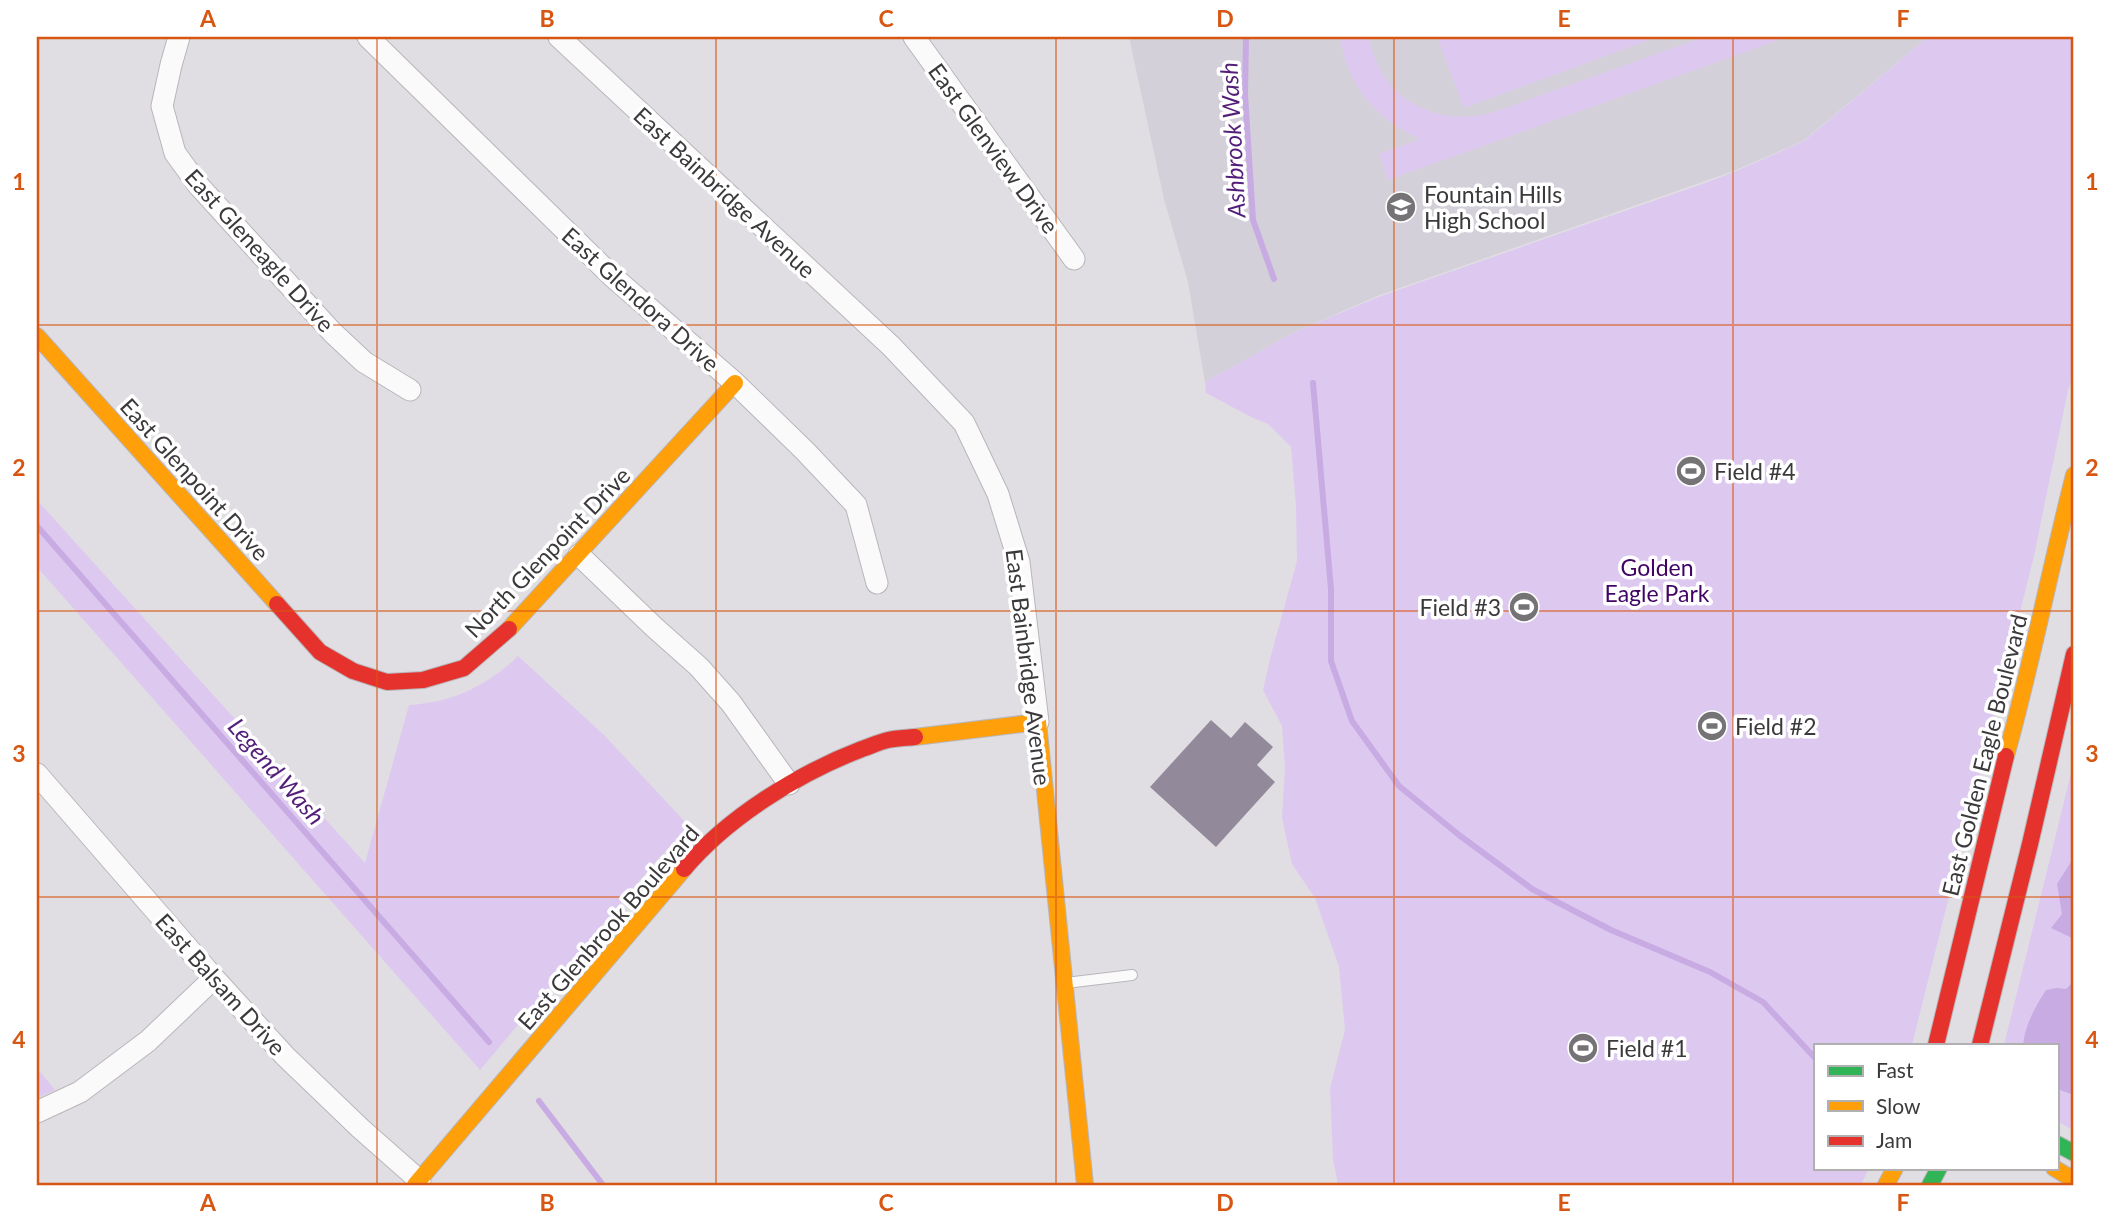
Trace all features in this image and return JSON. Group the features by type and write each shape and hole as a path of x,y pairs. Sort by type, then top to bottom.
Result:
{"street":[{"name":"East Gleneagle Drive","path":"179,37 162,106 175,153 200,186 332,332 364,362 411,390"},
{"name":"East Glendora Drive","path":"368,37 612,276 735,383 856,505 877,583"},
{"name":"East Bainbridge Avenue","path":"559,37 891,345 964,423 998,494 1019,562 1085,1185"},
{"name":"East Glenview Drive","path":"914,37 1074,259"},
{"name":"East Glenpoint Drive","path":"37,335 320,652"},
{"name":"North Glenpoint Drive","path":"320,652 353,671 387,682 424,680 464,668 509,629 735,383"},
{"name":"East Golden Eagle Boulevard","path":"1936,1044 2023,696 2074,475"},
{"path":"579,555 699,667 731,703 789,784"},
{"path":"1980,1044 2074,654"},
{"name":"East Glenbrook Boulevard","path":"418,1183 697,853 727,827 789,784 836,759 888,740 1038,722"},
{"name":"East Balsam Drive","path":"37,774 285,1056 418,1183"},
{"path":"37,1112 80,1092 100,1078 148,1041 214,978"},
{"path":"2058,1145 2074,1153"},
{"path":"2057,1170 2074,1180"}],"lane":[{"path":"1065,983 1132,975"}],"shaded area":[{"name":"Fountain Hills High School","path":"1129,37 1928,37 1803,141 1731,172 1377,296 1293,333 1205,382 1188,282 1164,199"},
{"path":"2074,857 2074,939 2051,928 2062,914 2057,884"},
{"path":"2074,981 2074,1095 2058,1089 2058,1044 2023,1044 2031,1016 2046,990 2066,989"}],"green space":[{"path":"1340,37 1369,37 1375,59 1385,78 1415,105 1433,113 1475,116 1497,111 1704,37 1787,37 1388,180 1379,154 1420,139 1390,122 1366,99 1349,70"},
{"path":"1437,37 1657,37 1464,108"},
{"name":"Golden Eagle Park","path":"1928,37 2074,37 2074,374 2068,390 2034,556 1912,1044 1814,1044 1814,1170 1868,1170 1861,1185 1338,1185 1333,1159 1330,1088 1345,1030 1339,967 1315,898 1292,864 1282,818 1285,768 1282,726 1263,690 1297,561 1291,447 1268,424 1206,393 1205,382 1293,333 1378,297 1702,184 1804,141"},
{"path":"37,500 365,863 409,705 440,701 468,691 494,676 518,656 604,735 690,827 657,860 480,1070 37,567"},
{"path":"2074,761 2074,1131 2058,1122 2058,1044 2004,1044"},
{"path":"37,1068 55,1090 37,1098"}],"building":[{"path":"1211,720 1231,738 1245,722 1273,747 1257,765 1275,782 1216,847 1150,787"}],"waterway":[{"name":"Ashbrook Wash","path":"1246,37 1245,95 1253,220 1274,279"},
{"path":"1313,383 1331,589 1331,661 1352,721 1399,786 1532,889 1611,930 1710,972 1763,1002 1814,1057"},
{"name":"Legend Wash","path":"37,526 489,1042"},
{"name":"Legend Wash","path":"539,1101 603,1185"}],"traffic: fast":[{"path":"2058,1145 2074,1153"},
{"path":"1930,1185 1938,1170"}],"traffic: slow":[{"path":"37,336 277,604"},
{"path":"509,629 735,383"},
{"path":"2006,756 2074,475"},
{"path":"915,737 1038,722 1085,1185"},
{"path":"415,1185 684,869"},
{"path":"1886,1185 1894,1170"},
{"path":"2057,1170 2074,1180"}],"traffic: jam":[{"path":"277,604 320,652 353,671 387,682 423,680 464,668 509,629"},
{"path":"1980,1044 2074,654"},
{"path":"684,869 743,815 790,784 838,759 875,744 891,739 915,737"},
{"path":"1936,1044 2006,756"}],"place":[{"name":"Fountain Hills High School","path":"1401,207"},
{"name":"Field #4","path":"1691,471"},
{"name":"Field #3","path":"1524,607"},
{"name":"Field #2","path":"1712,726"},
{"name":"Field #1","path":"1583,1048"}]}
